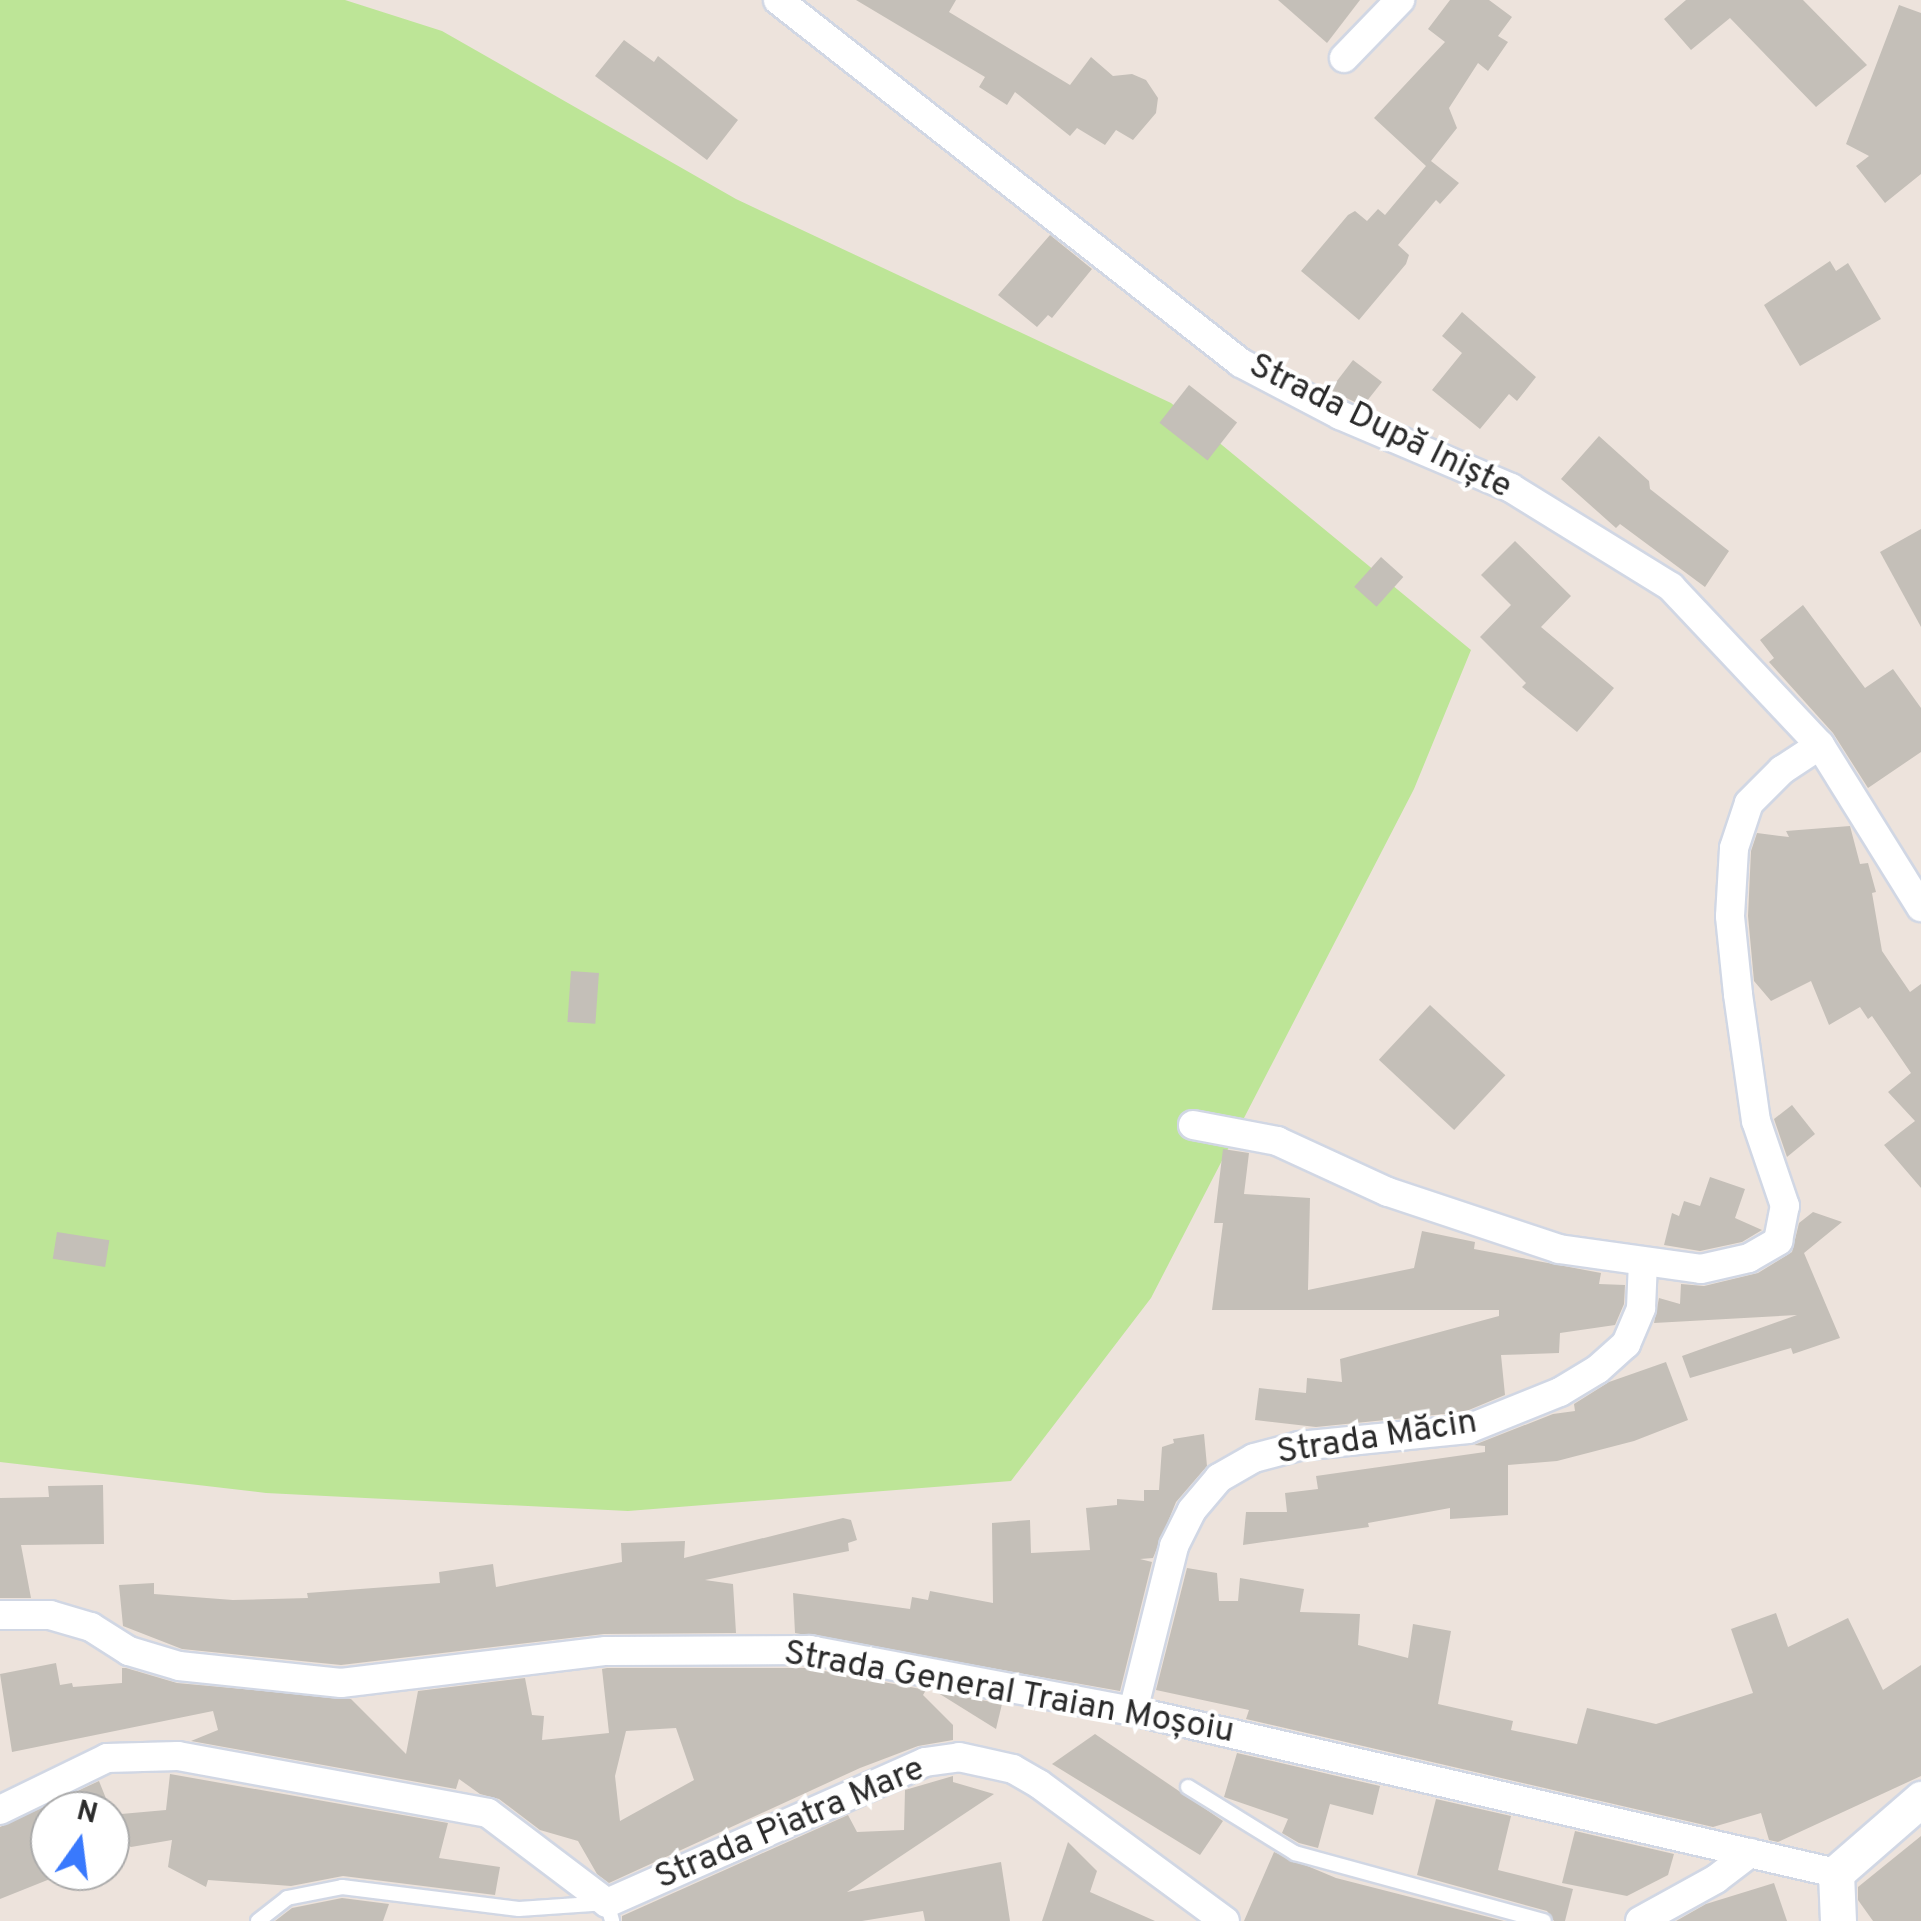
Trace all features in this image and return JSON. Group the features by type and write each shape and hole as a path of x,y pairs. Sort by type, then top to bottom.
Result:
{"street":[{"name":"Strada După Iniște","path":"778,0 1241,363 1340,415 1511,488 1671,587 1820,745 1921,906"},
{"path":"1344,58 1400,0"},
{"path":"1193,1125 1278,1141 1388,1192 1558,1249 1701,1269 1750,1258 1778,1241 1785,1226 1785,1206 1756,1121 1746,1060 1730,916 1734,848 1750,803 1782,770 1820,745"},
{"name":"Strada Măcin","path":"1133,1711 1174,1546 1192,1510 1219,1478 1254,1458 1299,1446 1468,1429 1560,1392 1598,1370 1626,1344 1641,1308 1643,1263"},
{"name":"Strada General Traian Moșoiu","path":"0,1615 50,1615 91,1627 129,1651 179,1666 340,1683 606,1650 810,1650 1133,1711 1836,1873"},
{"path":"0,1810 106,1758 178,1756 488,1813 610,1912"},
{"name":"Strada Piatra Mare","path":"610,1912 925,1762 959,1757 1013,1769 1039,1784 1225,1921"},
{"path":"1838,1921 1833,1882 1836,1873 1921,1799"},
{"path":"1640,1921 1716,1879 1750,1853"}],"lane":[{"path":"1188,1787 1294,1852 1544,1921"},
{"name":"Strada Piatra Mare","path":"258,1921 286,1898 342,1887 519,1909 610,1912"}],"green space":[{"path":"0,0 345,0 442,31 736,199 1171,403 1471,650 1414,789 1151,1298 1011,1481 628,1511 266,1493 0,1462"}],"building":[{"path":"856,0 956,0 949,12 1070,85 1091,57 1113,76 1132,74 1146,80 1158,98 1156,113 1133,140 1116,130 1105,145 1077,128 1070,136 1015,92 1007,105 979,87 985,77"},
{"path":"1278,0 1360,0 1327,43"},
{"path":"1450,0 1489,0 1512,17 1498,36 1508,42 1488,71 1478,63 1449,108 1457,128 1431,161 1459,183 1440,204 1436,200 1398,245 1409,255 1406,264 1359,320 1301,271 1348,215 1355,211 1367,221 1378,209 1385,215 1426,166 1374,118 1445,42 1428,29"},
{"path":"1686,0 1803,0 1867,65 1816,107 1730,18 1691,50 1664,19"},
{"path":"1899,5 1921,13 1921,174 1885,203 1856,166 1869,156 1846,144"},
{"path":"624,40 654,62 658,56 738,120 707,160 595,76"},
{"path":"1050,235 1092,269 1052,318 1048,315 1037,327 998,295"},
{"path":"1830,261 1836,271 1848,263 1881,319 1800,366 1764,305"},
{"path":"1462,312 1536,377 1517,401 1509,394 1480,429 1432,390 1462,353 1442,336"},
{"path":"1353,360 1382,382 1363,406 1330,390"},
{"path":"1189,385 1237,423 1208,460 1159,423"},
{"path":"1599,436 1649,481 1650,489 1729,551 1705,587 1620,524 1616,528 1561,479"},
{"path":"1921,529 1921,627 1880,552"},
{"path":"1515,541 1571,596 1541,627 1614,688 1577,732 1522,687 1526,683 1480,637 1511,605 1481,575"},
{"path":"1381,557 1403,577 1377,607 1354,587"},
{"path":"1803,605 1865,688 1893,669 1921,708 1921,752 1868,788 1833,733 1769,662 1774,658 1760,640"},
{"path":"1850,826 1860,864 1868,863 1876,892 1872,893 1882,951 1910,992 1921,984 1921,1188 1884,1145 1915,1121 1888,1092 1911,1073 1872,1016 1868,1019 1860,1007 1829,1025 1811,981 1771,1001 1754,981 1748,916 1751,851 1757,833 1789,837 1786,831"},
{"path":"571,971 599,973 595,1024 567,1022"},
{"path":"1430,1005 1505,1075 1454,1130 1379,1060"},
{"path":"1792,1105 1815,1134 1787,1157 1774,1119"},
{"path":"1223,1149 1249,1153 1244,1194 1310,1198 1308,1290 1414,1268 1422,1231 1475,1242 1474,1249 1601,1273 1599,1284 1625,1285 1624,1304 1615,1325 1560,1333 1559,1353 1501,1355 1505,1395 1464,1412 1316,1427 1255,1420 1259,1388 1306,1393 1307,1378 1342,1382 1340,1359 1499,1316 1499,1310 1212,1310 1223,1223 1214,1223"},
{"path":"1710,1177 1745,1189 1735,1218 1762,1230 1742,1242 1700,1251 1664,1245 1672,1213 1679,1216 1684,1201 1700,1206"},
{"path":"1813,1212 1842,1222 1804,1253 1840,1338 1793,1354 1791,1348 1690,1378 1682,1356 1797,1315 1654,1323 1659,1298 1680,1304 1681,1284 1704,1286 1758,1273 1792,1252 1799,1223"},
{"path":"57,1232 109,1240 105,1267 53,1259"},
{"path":"1666,1362 1688,1420 1634,1441 1557,1461 1508,1465 1508,1515 1450,1519 1450,1508 1368,1523 1369,1527 1243,1545 1246,1512 1287,1512 1285,1493 1318,1489 1316,1476 1485,1452 1485,1446 1474,1445 1553,1414 1575,1411 1574,1404 1609,1382"},
{"path":"1204,1434 1207,1466 1176,1502 1153,1558 1140,1559 1152,1562 1120,1691 795,1633 793,1593 910,1609 912,1597 928,1600 930,1591 993,1603 992,1523 1030,1520 1031,1553 1090,1550 1086,1508 1117,1505 1117,1499 1144,1501 1144,1490 1159,1490 1162,1447 1174,1443 1173,1439"},
{"path":"103,1485 104,1544 21,1545 31,1598 0,1598 0,1498 49,1497 48,1486"},
{"path":"843,1518 851,1520 857,1540 848,1543 849,1551 705,1580 733,1584 736,1633 604,1634 341,1665 182,1649 123,1626 119,1585 154,1583 154,1594 233,1600 308,1598 307,1593 440,1583 439,1572 493,1564 496,1587 622,1562 621,1543 685,1541 684,1558"},
{"path":"1187,1568 1217,1573 1219,1601 1238,1601 1240,1578 1304,1589 1300,1612 1360,1614 1358,1645 1408,1658 1413,1624 1451,1631 1438,1704 1513,1721 1511,1730 1577,1744 1587,1708 1656,1724 1753,1693 1731,1629 1776,1613 1788,1647 1848,1618 1883,1690 1921,1665 1921,1776 1778,1842 1769,1840 1761,1813 1713,1827 1246,1719 1249,1710 1156,1690"},
{"path":"56,1663 60,1685 72,1683 73,1687 122,1683 122,1668 126,1668 177,1683 351,1699 406,1754 418,1691 525,1678 532,1715 544,1716 542,1740 609,1733 602,1669 808,1668 926,1690 923,1695 953,1725 953,1740 918,1746 860,1768 609,1883 597,1874 578,1841 540,1830 499,1799 480,1794 459,1779 456,1789 191,1741 218,1730 213,1711 12,1752 0,1674","holes":["676,1728 694,1780 620,1821 615,1776 626,1731"]},
{"path":"935,1691 1002,1704 996,1729"},
{"path":"1095,1734 1223,1821 1200,1855 1052,1764"},
{"path":"1237,1753 1380,1786 1373,1815 1330,1804 1318,1848 1299,1843 1282,1833 1288,1819 1224,1797"},
{"path":"170,1774 448,1823 439,1858 500,1867 495,1895 343,1876 291,1886 208,1880 206,1887 168,1867 172,1840 130,1846 130,1813 166,1810"},
{"path":"953,1776 953,1782 994,1794 847,1892 1001,1862 1010,1921 925,1921 923,1911 862,1921 622,1921 622,1916 848,1815 857,1832 904,1830 905,1790"},
{"path":"99,1781 103,1791 77,1791"},
{"path":"1436,1799 1511,1816 1498,1870 1573,1889 1565,1921 1554,1921 1547,1911 1417,1875"},
{"path":"30,1813 30,1887 0,1899 0,1827"},
{"path":"1575,1831 1674,1854 1668,1875 1627,1896 1562,1883"},
{"path":"1921,1836 1921,1921 1873,1921 1858,1900 1858,1887"},
{"path":"1068,1842 1097,1871 1090,1892 1155,1921 1042,1921"},
{"path":"1274,1852 1336,1878 1504,1921 1244,1921"},
{"path":"1774,1883 1787,1921 1676,1921 1706,1904"},
{"path":"342,1898 389,1904 383,1921 275,1921 292,1908"}]}
